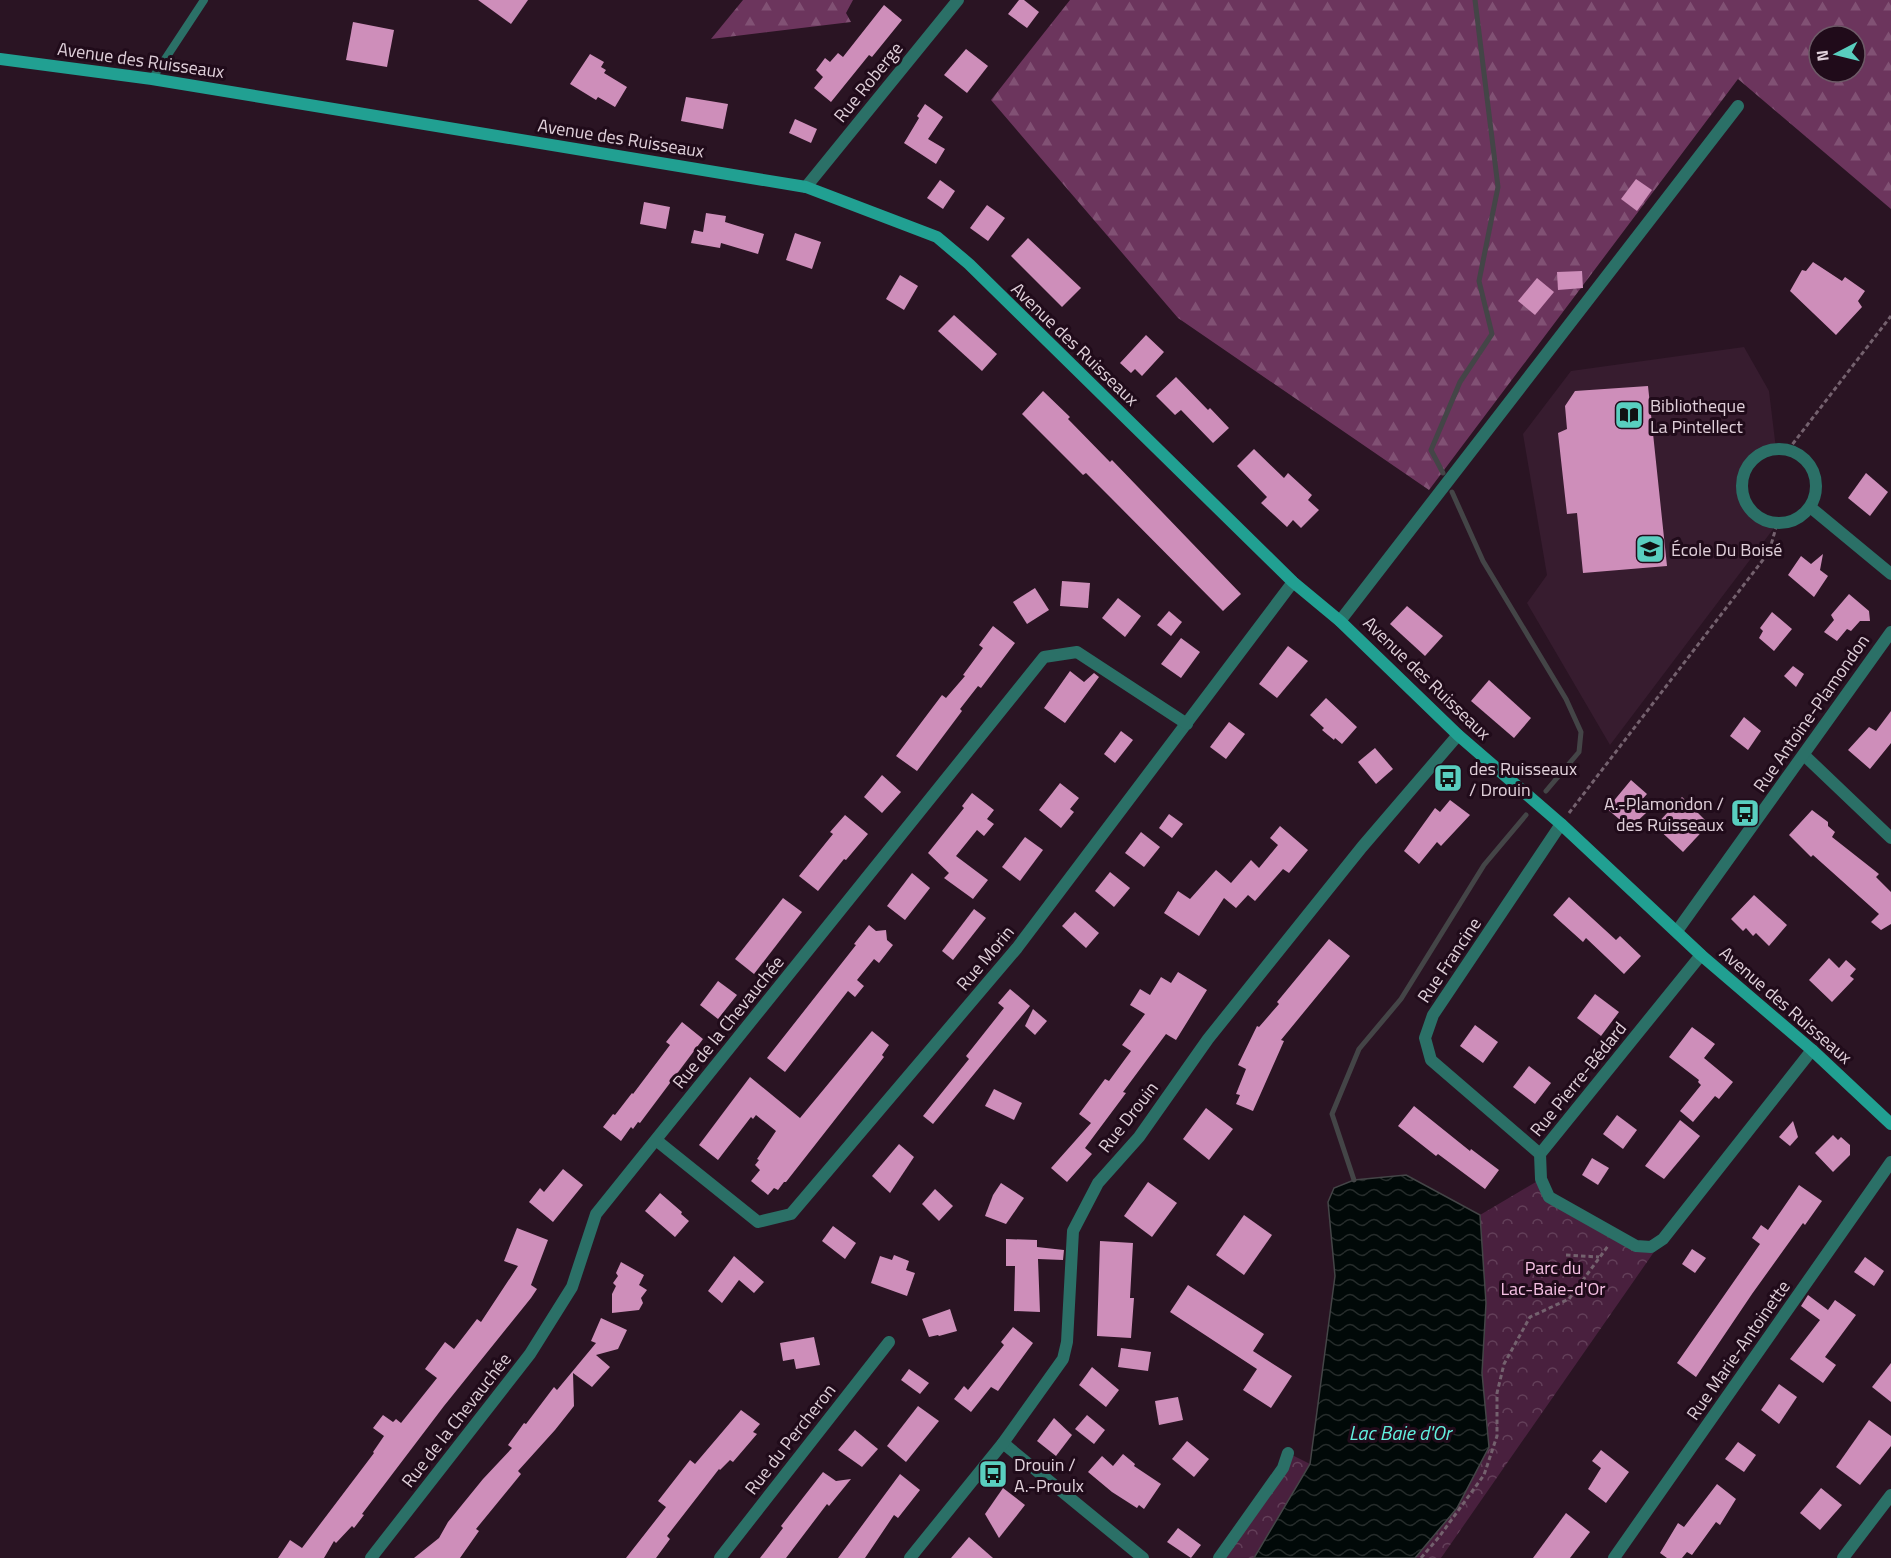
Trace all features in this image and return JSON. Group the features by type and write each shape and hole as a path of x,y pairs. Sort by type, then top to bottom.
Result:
{"street":[{"name":"Rue Roberge","path":"806,186 958,0"},
{"name":"Avenue des Ruisseaux","path":"0,59 152,79 806,186 938,237 969,264 1293,582 1340,621 1458,735 1561,824 1701,955 1812,1050 1891,1124"},
{"path":"1340,621 1738,106"},
{"path":"1776,449 1788,450 1799,455 1814,473 1815,496 1810,507 1801,516 1790,522 1777,524 1765,521 1754,514 1744,498 1743,479 1747,467 1755,458 1776,449"},
{"path":"1810,507 1891,574"},
{"name":"Rue Morin","path":"656,1140 758,1222 791,1214 1017,948 1293,582"},
{"name":"Rue Antoine-Plamondon","path":"1677,931 1891,632"},
{"name":"Rue de la Chevauchée","path":"371,1558 530,1354 572,1287 596,1214 1044,657 1077,652 1187,724"},
{"name":"Rue Drouin","path":"910,1558 1003,1443 1063,1359 1067,1342 1073,1231 1098,1183 1139,1137 1208,1040 1362,847 1458,735"},
{"path":"1804,755 1891,838"},
{"name":"Rue Francine","path":"1540,1154 1431,1060 1425,1038 1433,1015 1561,824"},
{"name":"Rue Pierre-Bédard","path":"1701,955 1540,1154 1541,1179 1549,1197 1636,1246 1651,1247 1663,1239 1812,1050"},
{"name":"Rue Marie-Antoinette","path":"1614,1558 1891,1162"},
{"name":"Rue du Percheron","path":"720,1558 889,1342"},
{"path":"1003,1443 1143,1558"},
{"path":"1219,1558 1283,1468 1288,1453"},
{"path":"1843,1558 1891,1495"}],"lane":[{"path":"152,79 204,0"}],"path":[{"path":"1788,450 1891,316"},
{"path":"1561,824 1769,552 1777,524"},
{"path":"1421,1558 1484,1475 1497,1436 1497,1393 1504,1364 1530,1317 1569,1299 1616,1235"},
{"path":"1566,1255 1599,1257"}],"shaded area":[{"name":"École Du Boisé","path":"1744,347 1769,391 1776,449 1755,458 1747,467 1742,492 1746,504 1754,514 1765,521 1777,524 1610,745 1527,603 1547,575 1523,434 1571,371"}],"green space":[{"path":"743,0 853,0 846,13 851,22 711,39"},
{"path":"1070,0 1891,0 1891,209 1738,79 1429,490 1178,318 991,100"},
{"name":"Parc du Lac-Baie-d'Or","path":"1541,1179 1549,1197 1636,1246 1663,1239 1441,1558 1415,1558 1457,1508 1482,1373 1486,1303 1480,1215"},
{"path":"1288,1453 1310,1464 1254,1558 1219,1558"}],"water":[{"name":"Lac Baie d'Or","path":"1406,1175 1480,1215 1486,1303 1482,1373 1489,1447 1457,1508 1415,1558 1254,1558 1310,1464 1335,1276 1328,1202 1334,1188 1354,1180"}],"building":[{"path":"478,0 528,0 511,24"},
{"path":"1019,0 1024,0 1039,12 1027,28 1008,14"},
{"path":"884,5 902,20 872,57 869,55 831,102 814,88 823,77 816,70 825,58 830,62 838,53 843,57"},
{"path":"353,22 394,30 387,67 346,60"},
{"path":"966,49 988,66 967,93 944,75"},
{"path":"590,54 604,62 601,67 606,70 604,73 627,87 615,107 598,97 596,100 570,84"},
{"path":"686,97 728,104 723,129 681,121"},
{"path":"925,104 943,117 928,139 945,149 936,164 904,143"},
{"path":"795,119 817,129 811,143 789,133"},
{"path":"1636,179 1652,190 1637,211 1621,199"},
{"path":"940,180 955,191 943,209 927,198"},
{"path":"644,202 670,207 666,229 640,224"},
{"path":"987,205 1005,218 988,241 970,228"},
{"path":"706,213 726,216 725,222 764,234 758,254 721,243 720,248 691,243 694,230 703,232"},
{"path":"795,233 821,242 812,269 786,260"},
{"path":"1028,238 1081,288 1062,307 1011,256"},
{"path":"1813,262 1842,281 1845,277 1865,291 1858,301 1862,307 1836,335 1790,291 1802,270 1806,271"},
{"path":"1582,271 1583,288 1558,290 1557,272"},
{"path":"900,275 918,286 904,310 886,299"},
{"path":"1537,278 1554,292 1535,315 1518,301"},
{"path":"954,315 997,354 982,371 938,331"},
{"path":"1146,335 1164,352 1142,376 1135,369 1131,373 1120,363"},
{"path":"1176,377 1229,428 1213,443 1181,410 1175,415 1156,396"},
{"path":"1648,386 1667,566 1583,573 1577,513 1567,514 1558,433 1567,429 1565,406 1575,391"},
{"path":"1043,391 1241,594 1223,611 1086,473 1083,475 1022,414"},
{"path":"1254,449 1284,478 1288,473 1312,495 1308,500 1319,510 1301,528 1293,520 1287,527 1261,503 1267,497 1237,466"},
{"path":"1866,473 1888,492 1870,516 1848,498"},
{"path":"1823,554 1820,570 1828,576 1814,597 1788,575 1801,556 1811,564"},
{"path":"1062,581 1090,583 1088,608 1060,606"},
{"path":"1035,588 1049,610 1027,624 1013,602"},
{"path":"1849,594 1869,611 1870,621 1860,621 1851,631 1847,629 1837,641 1824,632 1834,620 1831,615"},
{"path":"1118,598 1141,616 1125,637 1102,618"},
{"path":"1407,606 1443,636 1425,656 1390,624"},
{"path":"1169,611 1182,622 1171,636 1157,625"},
{"path":"1772,612 1792,629 1774,651 1759,638 1763,631 1760,628"},
{"path":"993,626 1015,643 981,688 978,686 960,709 962,711 917,771 896,756 942,695 946,698 965,676 963,675 983,648 979,645"},
{"path":"1181,638 1200,652 1181,678 1161,664"},
{"path":"1288,646 1308,661 1277,698 1259,684"},
{"path":"1793,666 1804,674 1796,687 1784,676"},
{"path":"1070,671 1084,682 1094,673 1099,677 1065,723 1044,708"},
{"path":"1489,680 1531,718 1514,738 1471,701"},
{"path":"1326,698 1357,727 1342,744 1322,730 1324,728 1310,715"},
{"path":"1891,711 1891,743 1870,769 1848,750 1869,727 1876,731"},
{"path":"1744,717 1761,731 1748,750 1730,736"},
{"path":"1229,722 1245,734 1226,759 1210,747"},
{"path":"1121,731 1133,740 1115,763 1104,754"},
{"path":"1375,748 1393,769 1376,784 1358,762"},
{"path":"882,775 901,792 882,813 864,797"},
{"path":"1631,780 1647,794 1638,804 1646,813 1630,828 1607,809"},
{"path":"1060,783 1079,798 1070,809 1074,812 1061,828 1039,810"},
{"path":"972,793 994,810 987,819 994,824 984,836 977,830 956,856 988,880 973,899 944,878 949,873 928,853 964,808 962,806"},
{"path":"1682,797 1709,824 1683,852 1655,826"},
{"path":"1450,800 1470,815 1441,846 1437,842 1419,864 1404,851 1435,808 1440,812"},
{"path":"1812,810 1828,822 1828,826 1835,832 1832,837 1879,874 1876,877 1891,892 1891,924 1881,930 1871,922 1879,914 1813,855 1811,857 1789,835"},
{"path":"1169,814 1183,824 1172,838 1159,828"},
{"path":"845,815 868,834 818,891 799,876 833,834 830,832"},
{"path":"1280,826 1308,850 1289,873 1283,869 1255,901 1248,895 1236,908 1224,898 1199,936 1164,913 1178,891 1190,899 1216,870 1231,883 1251,860 1259,868 1278,845 1270,838"},
{"path":"1141,832 1160,847 1144,867 1125,853"},
{"path":"1025,837 1043,850 1020,881 1002,867"},
{"path":"1110,872 1130,888 1114,907 1095,891"},
{"path":"912,873 930,888 905,920 887,906"},
{"path":"1754,895 1787,925 1769,946 1756,933 1753,936 1746,928 1743,931 1731,919"},
{"path":"1569,897 1616,940 1620,936 1641,956 1624,974 1586,938 1583,942 1553,915"},
{"path":"783,898 802,912 754,974 735,959"},
{"path":"974,909 986,918 953,960 942,951"},
{"path":"1075,912 1099,933 1086,948 1062,926"},
{"path":"869,925 876,931 886,930 887,940 893,945 879,963 874,959 857,980 864,986 855,997 848,991 785,1072 767,1058 856,945 854,944"},
{"path":"1329,939 1350,956 1281,1040 1284,1041 1253,1111 1236,1104 1240,1095 1236,1094 1246,1069 1238,1065 1257,1026 1259,1027 1279,1004 1277,1002"},
{"path":"1829,958 1839,968 1846,960 1856,969 1850,976 1854,979 1832,1002 1809,980"},
{"path":"1178,972 1207,990 1176,1040 1166,1034 1123,1092 1126,1093 1085,1148 1092,1154 1067,1182 1051,1168 1091,1123 1079,1114 1105,1079 1109,1081 1131,1051 1122,1045 1145,1014 1130,1005 1140,989 1150,995 1161,977 1171,983"},
{"path":"718,981 737,995 718,1019 700,1005"},
{"path":"1010,989 1030,1006 933,1124 923,1116 969,1059 966,1056 1004,1008 998,1003"},
{"path":"1595,994 1619,1012 1601,1036 1577,1018"},
{"path":"1033,1009 1047,1021 1035,1035 1025,1026"},
{"path":"682,1022 703,1039 640,1123 638,1122 633,1129 631,1127 621,1141 603,1127 633,1094 670,1045 666,1042"},
{"path":"1475,1025 1498,1042 1483,1063 1460,1046"},
{"path":"1692,1027 1715,1044 1704,1058 1733,1082 1719,1099 1715,1096 1693,1122 1680,1111 1701,1085 1699,1080 1669,1057"},
{"path":"872,1031 889,1045 882,1055 884,1057 778,1190 774,1188 768,1195 751,1181 760,1170 755,1165 759,1160 757,1159 776,1131 756,1115 753,1119 751,1117 718,1160 699,1145 750,1077 800,1118"},
{"path":"1529,1066 1551,1083 1535,1104 1513,1087"},
{"path":"994,1089 1022,1103 1014,1120 985,1106"},
{"path":"1414,1106 1470,1151 1471,1149 1499,1170 1485,1189 1438,1154 1436,1156 1398,1126"},
{"path":"1206,1108 1233,1129 1209,1160 1183,1139"},
{"path":"1617,1115 1637,1130 1623,1149 1603,1134"},
{"path":"1680,1120 1700,1136 1664,1179 1645,1166"},
{"path":"1793,1121 1798,1137 1790,1146 1779,1137"},
{"path":"1833,1135 1838,1140 1841,1137 1850,1145 1850,1155 1833,1172 1815,1153"},
{"path":"899,1144 914,1157 890,1193 872,1176"},
{"path":"1592,1158 1609,1168 1598,1185 1582,1175"},
{"path":"563,1169 583,1185 553,1222 529,1202 540,1188 544,1192"},
{"path":"1148,1182 1177,1203 1152,1237 1124,1216"},
{"path":"1001,1183 1024,1198 1006,1224 985,1216 993,1195"},
{"path":"1799,1185 1822,1201 1805,1225 1803,1223 1752,1294 1696,1377 1677,1363 1760,1244 1752,1238 1761,1225 1768,1230"},
{"path":"935,1189 953,1206 939,1221 922,1204"},
{"path":"660,1193 689,1221 675,1237 645,1211"},
{"path":"1244,1215 1272,1235 1244,1275 1216,1255"},
{"path":"833,1226 856,1243 845,1259 822,1241"},
{"path":"517,1228 548,1240 531,1285 537,1289 531,1298 444,1406 362,1514 364,1515 354,1528 352,1526 336,1543 334,1541 324,1558 278,1558 290,1540 302,1548 374,1453 384,1436 373,1428 383,1415 393,1422 396,1419 401,1423 437,1378 425,1369 445,1342 454,1349 477,1319 481,1322 518,1266 504,1261"},
{"path":"1006,1239 1037,1240 1037,1247 1064,1250 1063,1260 1038,1259 1040,1312 1014,1311 1015,1266 1006,1266"},
{"path":"1100,1241 1133,1243 1130,1298 1134,1298 1131,1338 1097,1336"},
{"path":"1692,1249 1706,1258 1695,1273 1682,1264"},
{"path":"894,1255 909,1261 906,1270 915,1273 907,1296 871,1283 880,1256 892,1260"},
{"path":"734,1256 764,1282 754,1293 739,1280 722,1303 708,1291"},
{"path":"1865,1257 1884,1271 1874,1286 1854,1272"},
{"path":"621,1262 644,1275 639,1285 647,1290 641,1298 643,1303 639,1310 612,1313 612,1294 616,1286 613,1283 618,1276 616,1273"},
{"path":"1188,1285 1264,1334 1253,1351 1292,1376 1271,1408 1243,1390 1257,1369 1170,1312"},
{"path":"1808,1295 1828,1310 1835,1300 1856,1315 1825,1357 1836,1365 1823,1383 1790,1359 1820,1320 1801,1306"},
{"path":"950,1309 957,1331 929,1337 922,1319"},
{"path":"601,1318 627,1330 618,1349 596,1355 610,1367 592,1387 573,1373 574,1406 518,1471 521,1474 476,1529 479,1531 460,1558 414,1558 439,1538 448,1522 512,1448 508,1445 524,1423 526,1424 554,1387 557,1390 596,1343 591,1341"},
{"path":"1013,1327 1033,1343 998,1391 991,1387 971,1412 954,1399 964,1386 968,1390 1004,1345 1001,1342"},
{"path":"814,1337 820,1365 796,1369 794,1359 783,1361 780,1343"},
{"path":"1121,1348 1151,1352 1148,1371 1118,1367"},
{"path":"1891,1363 1891,1402 1872,1387"},
{"path":"1092,1367 1119,1390 1106,1407 1079,1385"},
{"path":"909,1369 929,1383 920,1394 901,1380"},
{"path":"1779,1384 1797,1397 1779,1424 1761,1410"},
{"path":"1178,1397 1183,1420 1159,1425 1155,1401"},
{"path":"918,1406 939,1421 906,1462 887,1446"},
{"path":"741,1410 760,1424 753,1432 757,1434 733,1462 730,1460 719,1469 667,1536 670,1539 656,1558 626,1558 666,1507 658,1501 690,1460 695,1464"},
{"path":"1087,1415 1105,1430 1094,1444 1075,1429"},
{"path":"1054,1418 1072,1435 1056,1456 1037,1441"},
{"path":"1869,1420 1891,1436 1891,1446 1860,1485 1836,1467"},
{"path":"855,1430 878,1449 862,1467 838,1450"},
{"path":"1187,1441 1209,1459 1194,1477 1172,1459"},
{"path":"1738,1442 1756,1455 1744,1472 1725,1459"},
{"path":"1601,1450 1629,1472 1606,1503 1588,1489 1601,1468 1592,1461"},
{"path":"1123,1454 1135,1464 1134,1466 1161,1484 1144,1509 1139,1505 1137,1508 1112,1492 1088,1472 1102,1456 1113,1466"},
{"path":"823,1472 836,1481 851,1479 829,1506 827,1504 786,1558 760,1558 783,1528 781,1526"},
{"path":"900,1474 920,1490 898,1518 894,1515 865,1558 838,1558"},
{"path":"1717,1484 1736,1499 1720,1525 1716,1522 1692,1555 1687,1552 1682,1558 1667,1558 1660,1553 1678,1523 1684,1527"},
{"path":"1003,1488 1025,1505 999,1538 985,1514"},
{"path":"1821,1488 1842,1505 1820,1530 1800,1513"},
{"path":"1566,1513 1590,1532 1570,1558 1533,1558"},
{"path":"1178,1528 1201,1545 1191,1558 1167,1542"},
{"path":"969,1537 993,1558 951,1558"}],"waterway":[{"path":"1443,473 1431,450 1460,382 1492,334 1479,281 1498,187 1475,0"},
{"path":"1452,492 1483,561 1566,699 1581,732 1579,752 1546,791"},
{"path":"1354,1180 1332,1114 1359,1049 1401,999 1484,865 1526,815"}],"place":[{"name":"Bibliotheque La Pintellect","path":"1629,415"},
{"name":"École Du Boisé","path":"1650,549"},
{"name":"des Ruisseaux / Drouin","path":"1448,778"},
{"name":"A.-Plamondon / des Ruisseaux","path":"1745,813"},
{"name":"Drouin / A.-Proulx","path":"993,1474"}]}
